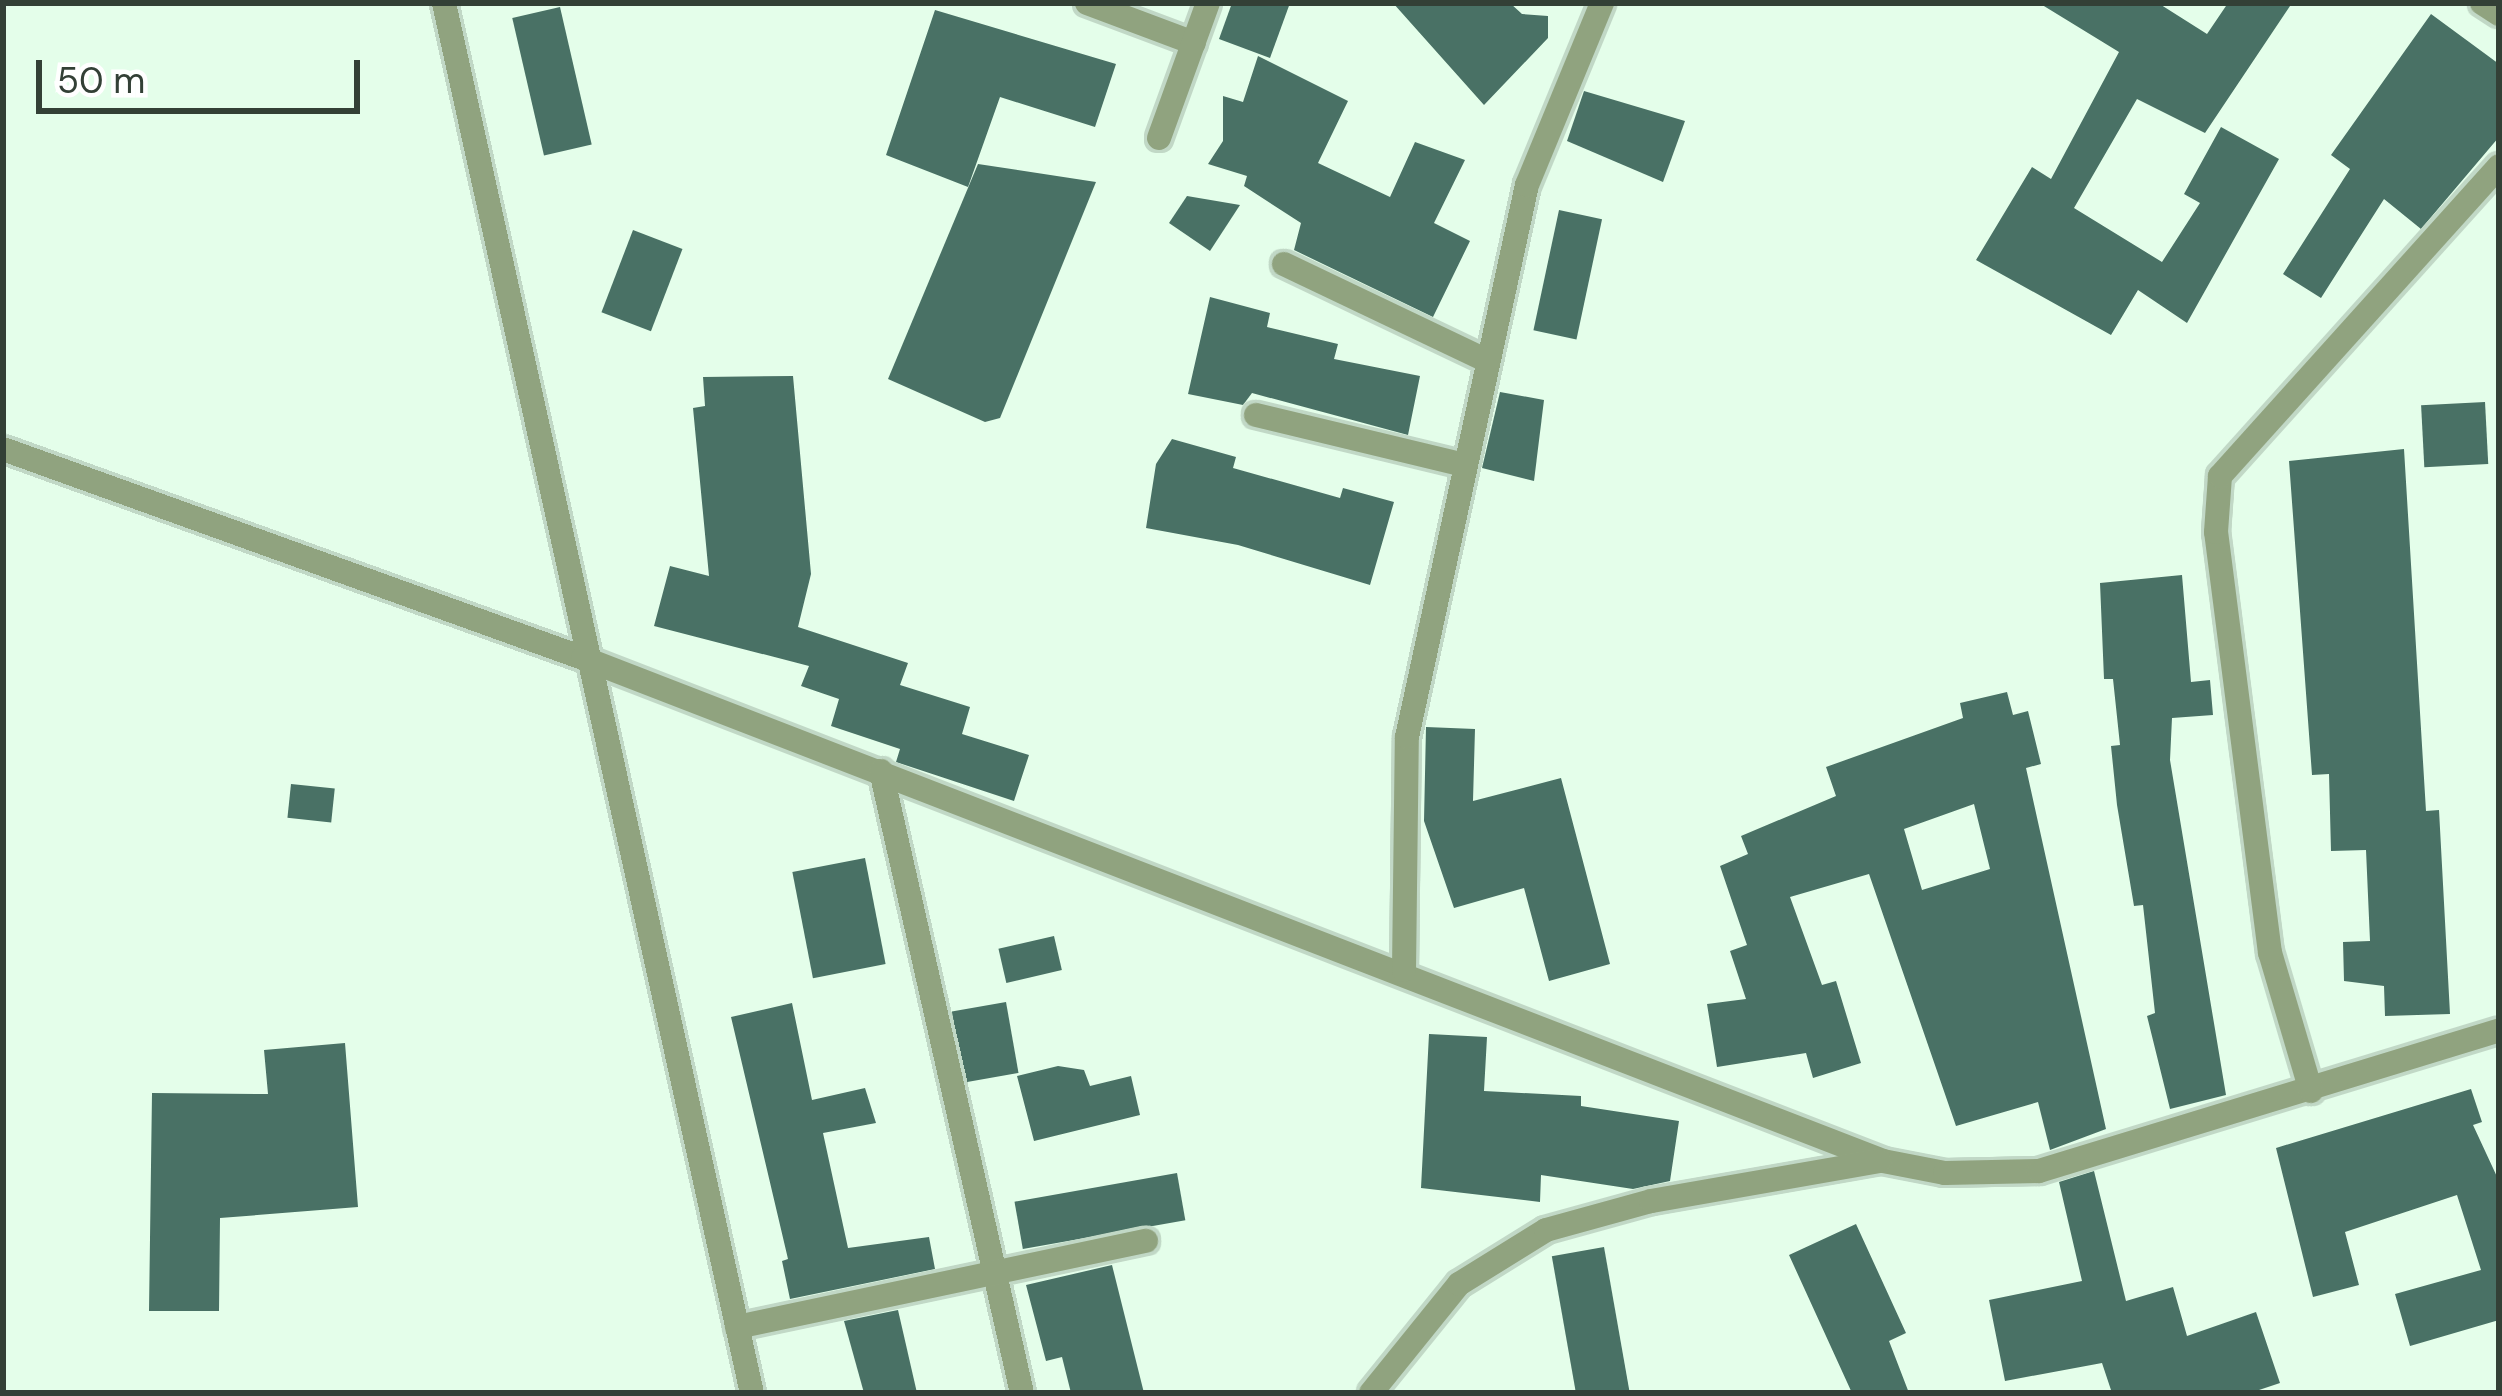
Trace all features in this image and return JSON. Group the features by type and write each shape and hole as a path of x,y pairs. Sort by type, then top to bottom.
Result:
{"street":[{"path":"444,3 584,658 752,1393"},
{"path":"1087,3 1194,43"},
{"path":"1160,138 1208,3"},
{"path":"1404,970 1407,737 1527,185 1602,3"},
{"path":"2482,3 2499,14"},
{"path":"2311,1090 2270,953 2216,532 2220,476 2499,166"},
{"path":"1284,263 1486,361"},
{"path":"1256,416 1464,466"},
{"path":"3,449 584,658 1404,970 1883,1161 1945,1173 2039,1171 2499,1030"},
{"path":"881,771 1022,1393"},
{"path":"1371,1393 1459,1284 1546,1230 1651,1201 1883,1161"},
{"path":"737,1327 1146,1241"}],"building":[{"path":"1232,3 1290,3 1270,58 1219,39"},
{"path":"1393,3 1510,3 1522,14 1548,16 1548,38 1484,105"},
{"path":"2039,3 2158,3 2207,34 2228,3 2292,3 2205,133 2137,99 2074,208 2162,262 2200,203 2184,194 2221,127 2279,159 2187,323 2138,290 2111,335 1976,260 2032,167 2051,179 2119,52"},
{"path":"560,7 592,144 544,155 512,18"},
{"path":"935,10 1116,64 1095,127 1000,97 968,187 886,155"},
{"path":"2431,14 2499,64 2499,137 2421,229 2384,199 2321,298 2283,274 2350,169 2331,155"},
{"path":"1258,56 1348,101 1318,163 1390,197 1415,142 1465,160 1434,223 1470,241 1433,317 1294,250 1301,223 1244,186 1247,176 1208,164 1223,141 1223,96 1243,102"},
{"path":"1584,91 1685,121 1663,182 1567,141"},
{"path":"978,164 1096,182 1000,418 985,422 888,379"},
{"path":"1187,196 1240,205 1210,251 1169,223"},
{"path":"1559,210 1602,219 1576,339 1533,330"},
{"path":"633,230 682,249 651,331 601,312"},
{"path":"1210,297 1270,313 1267,327 1338,344 1334,359 1420,376 1408,435 1252,393 1243,405 1188,394"},
{"path":"793,376 811,574 798,627 908,663 900,685 970,707 962,734 1029,755 1014,801 896,762 900,749 831,726 839,699 801,686 809,666 654,626 670,566 709,576 693,408 705,406 703,377"},
{"path":"1500,392 1544,400 1534,481 1482,468"},
{"path":"2485,402 2488,464 2424,467 2421,405"},
{"path":"1172,439 1236,457 1233,468 1340,498 1343,488 1394,502 1370,585 1238,545 1146,528 1156,464"},
{"path":"2404,449 2426,811 2439,810 2450,1014 2385,1016 2384,986 2344,981 2343,942 2370,941 2366,850 2331,851 2329,774 2312,775 2289,461"},
{"path":"2182,575 2191,682 2210,680 2213,715 2172,718 2170,760 2226,1095 2170,1109 2147,1016 2155,1013 2143,905 2134,906 2117,805 2111,746 2120,745 2113,679 2104,679 2100,583"},
{"path":"2007,692 2013,715 2028,711 2041,764 2026,768 2106,1129 2050,1150 2038,1102 1956,1126 1869,874 1790,897 1822,985 1836,981 1861,1063 1813,1078 1806,1053 1717,1067 1707,1004 1746,999 1730,951 1747,945 1720,866 1748,854 1741,836 1836,796 1826,767 1963,718 1960,703","holes":["1974,804 1990,869 1922,890 1904,829"]},
{"path":"1426,727 1475,729 1473,801 1561,778 1610,964 1549,981 1524,888 1454,908 1424,821"},
{"path":"291,784 335,789 331,822 287,818"},
{"path":"865,858 886,964 813,978 792,872"},
{"path":"1054,936 1062,970 1006,983 998,949"},
{"path":"1006,1002 1019,1073 964,1082 952,1012"},
{"path":"792,1003 812,1100 865,1088 876,1123 823,1133 848,1248 929,1237 935,1269 790,1299 782,1261 788,1259 731,1017"},
{"path":"1429,1034 1487,1037 1484,1091 1581,1096 1581,1106 1679,1121 1670,1181 1633,1189 1541,1175 1540,1202 1421,1188"},
{"path":"345,1043 358,1207 220,1218 219,1311 149,1311 152,1093 268,1094 264,1050"},
{"path":"1058,1066 1084,1070 1090,1086 1131,1076 1140,1115 1034,1141 1017,1076"},
{"path":"2471,1089 2482,1122 2473,1125 2499,1181 2499,1320 2410,1346 2395,1294 2481,1270 2457,1195 2345,1232 2359,1285 2313,1297 2276,1148"},
{"path":"2094,1171 2126,1301 2173,1287 2187,1336 2256,1312 2280,1383 2250,1393 2112,1393 2102,1363 2005,1381 1989,1300 2082,1281 2059,1182"},
{"path":"1177,1173 1185,1220 1023,1249 1015,1202"},
{"path":"1856,1224 1906,1333 1889,1341 1909,1393 1852,1393 1789,1255"},
{"path":"1604,1247 1630,1393 1576,1393 1552,1256"},
{"path":"1112,1265 1144,1393 1071,1393 1062,1357 1046,1361 1026,1285"},
{"path":"898,1310 917,1393 864,1393 844,1321"}]}
